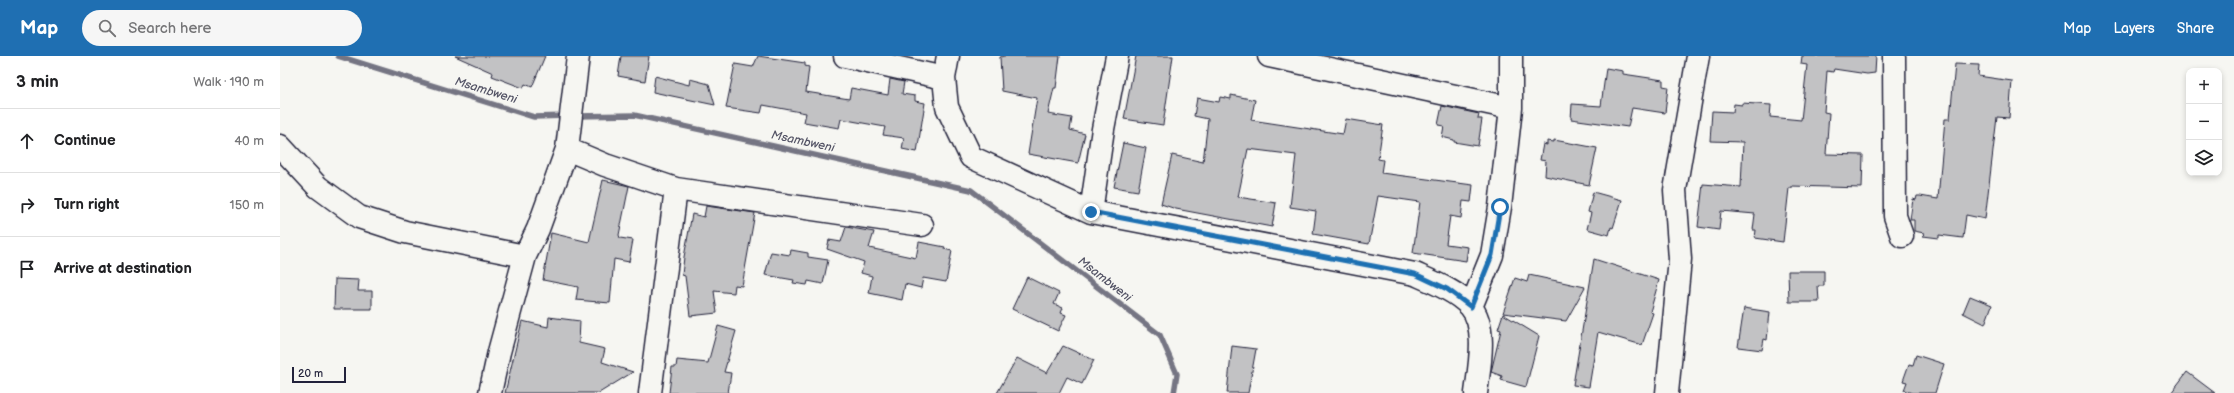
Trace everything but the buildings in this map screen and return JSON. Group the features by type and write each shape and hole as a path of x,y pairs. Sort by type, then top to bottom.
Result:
{"street":[{"path":"490,393 499,352 525,256 538,229 567,149 574,102 578,56"},
{"path":"845,56 944,78"},
{"path":"948,56 944,78 947,107 971,157 1091,212 1415,274 1447,289 1471,307 1478,324 1482,346 1476,393"},
{"path":"1091,212 1103,129 1117,56"},
{"path":"1269,56 1511,108"},
{"path":"1471,307 1492,255 1500,207 1511,108 1511,56"},
{"path":"1667,393 1680,259 1675,190 1698,56"},
{"path":"1894,56 1896,216 1902,236"},
{"path":"280,146 318,187 359,217 405,232 525,256"},
{"path":"567,149 605,165 676,189 922,225"},
{"path":"650,393 676,189"}],"waterway":[{"name":"Msambweni","path":"338,56 534,117 567,116"},
{"name":"Msambweni","path":"576,116 634,115 971,190 1160,335 1177,374 1174,393"}],"route":[{"path":"1091,212 1415,274 1447,289 1471,307 1492,255 1500,207"}]}
